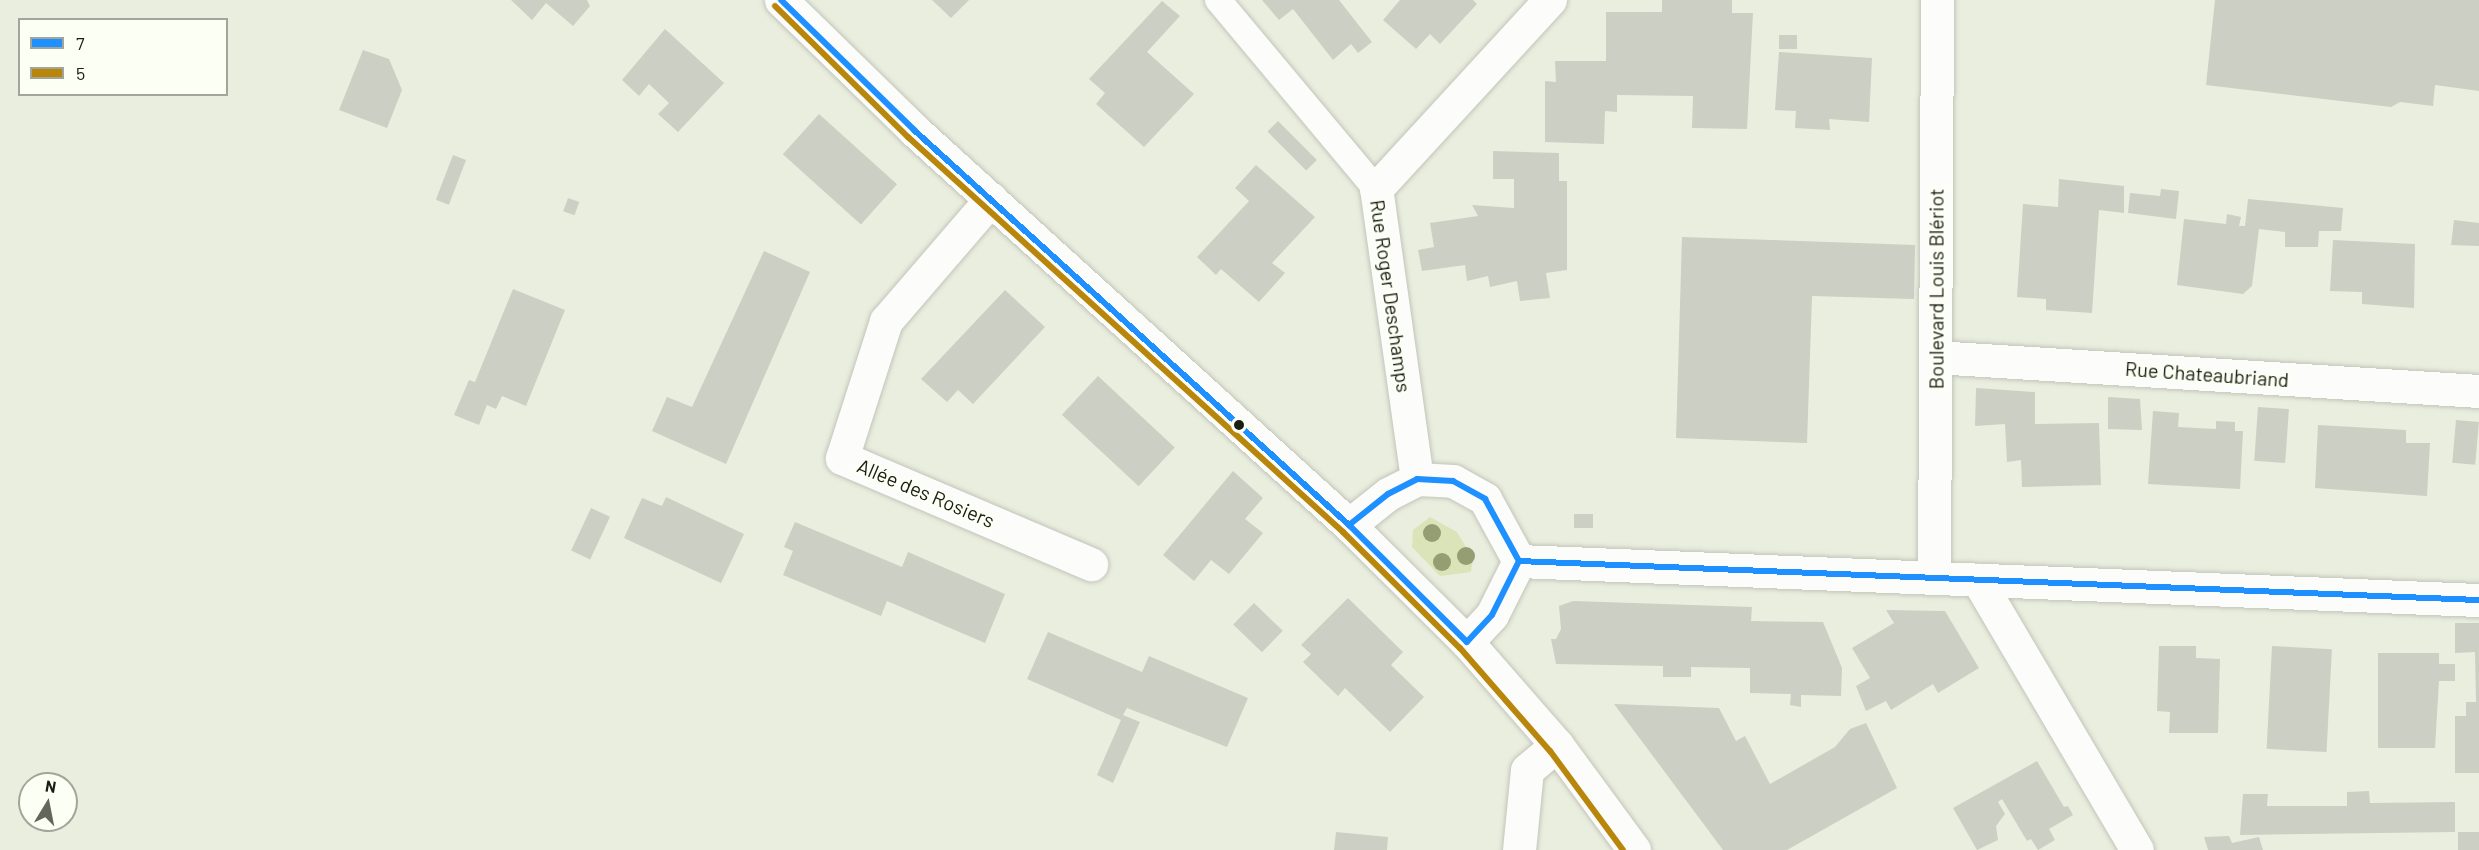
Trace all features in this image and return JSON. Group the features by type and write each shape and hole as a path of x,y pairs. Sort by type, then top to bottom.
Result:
{"street":[{"path":"781,0 991,199 1349,525 1467,642 1557,745 1634,850"},
{"name":"Rue Roger Deschamps","path":"1417,479 1376,189 1550,0"},
{"name":"Boulevard Louis Blériot","path":"1934,578 1937,0"},
{"name":"Allée des Rosiers","path":"991,199 886,321 842,458 1091,564"},
{"name":"Rue Chateaubriand","path":"1935,357 2479,392"},
{"path":"1349,525 1388,494 1417,479 1453,481 1485,499 1519,561"},
{"path":"1519,561 2479,600"},
{"path":"1467,642 1492,615 1519,561"},
{"path":"1978,580 2137,850"},
{"path":"1519,850 1527,770 1557,745"}],"lane":[{"path":"1218,0 1376,189"}],"green space":[{"path":"1430,517 1457,532 1473,559 1471,572 1440,576 1412,547 1413,530"}],"building":[{"path":"511,0 587,0 590,6 573,26 546,3 532,20"},
{"path":"932,0 969,0 951,18"},
{"path":"1262,0 1339,0 1372,42 1358,53 1351,44 1333,60 1293,9 1279,20"},
{"path":"1400,0 1473,0 1477,4 1440,44 1430,34 1416,49 1383,20"},
{"path":"1662,0 1732,0 1732,13 1753,13 1747,129 1692,128 1693,96 1617,95 1617,112 1605,111 1604,144 1545,142 1545,81 1556,82 1555,61 1606,61 1606,12 1662,12"},
{"path":"2215,0 2479,0 2479,91 2435,85 2433,106 2400,102 2391,107 2206,85"},
{"path":"1162,1 1180,16 1147,52 1194,94 1144,147 1096,104 1105,93 1089,79"},
{"path":"665,29 724,83 678,132 658,114 669,103 649,84 639,96 622,80"},
{"path":"1779,35 1797,35 1797,49 1779,49"},
{"path":"363,50 389,59 402,90 387,128 339,110"},
{"path":"1779,52 1872,58 1869,122 1829,119 1830,130 1795,128 1796,111 1775,110"},
{"path":"819,114 897,184 861,224 783,154"},
{"path":"1278,121 1317,160 1306,170 1267,132"},
{"path":"1493,151 1559,153 1559,181 1567,181 1567,270 1546,273 1550,298 1520,301 1517,281 1490,287 1488,276 1467,281 1465,265 1422,271 1418,250 1434,247 1430,223 1478,216 1472,205 1514,208 1514,179 1493,179"},
{"path":"453,155 466,160 449,205 436,200"},
{"path":"1256,165 1315,217 1272,263 1285,273 1259,302 1221,269 1216,275 1197,257 1249,201 1235,188"},
{"path":"2059,179 2124,186 2124,213 2099,210 2092,313 2046,310 2046,299 2017,297 2023,204 2058,207"},
{"path":"2161,189 2179,191 2176,219 2128,213 2130,193 2160,196"},
{"path":"568,198 579,202 574,215 563,211"},
{"path":"2248,199 2343,208 2341,231 2319,231 2318,247 2285,247 2285,232 2259,229 2252,286 2243,294 2177,285 2184,219 2226,224 2227,214 2241,217 2239,226 2245,226"},
{"path":"2454,220 2479,223 2479,246 2451,245"},
{"path":"1682,237 1915,245 1914,299 1812,296 1807,443 1676,438"},
{"path":"2333,240 2415,244 2414,308 2362,304 2362,292 2330,291"},
{"path":"764,251 810,272 726,464 652,431 667,397 692,407"},
{"path":"513,289 565,310 526,406 502,396 496,409 487,405 479,425 454,415 469,380 475,382"},
{"path":"1005,290 1045,327 973,404 958,390 947,402 921,379"},
{"path":"1098,376 1175,448 1139,486 1062,415"},
{"path":"1976,388 2035,392 2035,424 2099,423 2101,485 2022,487 2021,460 2007,462 2005,424 1975,426"},
{"path":"2108,397 2140,399 2142,430 2108,429"},
{"path":"2258,407 2289,409 2285,463 2254,461"},
{"path":"2153,411 2179,413 2178,427 2216,429 2216,421 2235,422 2235,431 2243,431 2240,489 2148,484"},
{"path":"2456,420 2479,422 2475,465 2452,463"},
{"path":"2318,425 2406,430 2406,443 2430,443 2427,496 2315,488"},
{"path":"1233,471 1263,498 1245,519 1263,533 1229,574 1211,560 1194,581 1163,555"},
{"path":"666,497 744,534 721,583 624,538 642,498 662,506"},
{"path":"591,508 610,517 590,559 571,551"},
{"path":"1574,514 1593,514 1593,528 1574,528"},
{"path":"795,522 902,567 908,552 1005,594 985,643 887,601 881,616 783,575 793,551 784,547"},
{"path":"1348,598 1403,652 1391,665 1424,697 1390,732 1345,688 1338,696 1303,662 1311,654 1301,645"},
{"path":"1573,601 1752,607 1751,621 1823,622 1842,668 1841,696 1801,695 1801,707 1790,705 1791,694 1750,693 1750,668 1691,667 1691,677 1663,677 1663,666 1556,664 1551,639 1556,639 1561,629 1559,606"},
{"path":"1254,603 1283,631 1262,652 1233,625"},
{"path":"1886,610 1945,611 1979,668 1938,693 1933,684 1891,710 1886,701 1866,711 1856,686 1870,678 1852,648 1894,623"},
{"path":"2455,623 2479,623 2479,773 2455,773 2455,716 2466,716 2466,702 2476,702 2475,652 2455,653"},
{"path":"1048,632 1142,672 1149,656 1248,698 1227,747 1127,708 1123,715 1140,722 1113,783 1097,775 1121,720 1027,679"},
{"path":"2159,646 2196,646 2196,658 2220,659 2218,733 2169,733 2170,712 2157,711"},
{"path":"2272,646 2332,649 2327,752 2267,749"},
{"path":"2378,653 2439,653 2439,664 2455,664 2455,681 2439,681 2435,748 2378,748"},
{"path":"1614,704 1719,708 1736,741 1745,736 1770,784 1835,747 1850,729 1866,723 1897,788 1787,850 1723,850"},
{"path":"2037,761 2064,807 2068,806 2073,815 2049,829 2055,840 2038,850 2031,839 2027,841 2002,799 1998,802 2005,814 1996,826 1998,840 1977,850 1953,808"},
{"path":"2369,791 2370,803 2455,802 2455,832 2240,835 2243,794 2268,794 2267,806 2347,806 2347,792"},
{"path":"1336,832 1388,837 1387,850 1334,850"},
{"path":"2458,832 2479,832 2479,850 2458,850"},
{"path":"2229,836 2232,843 2259,837 2263,850 2208,850 2204,837"}],"transit line":[{"name":"7","path":"781,0 914,130 1349,525"},
{"name":"5","path":"775,6 908,137 1343,532 1460,648 1550,751 1623,850"},
{"name":"7","path":"1417,479 1453,481 1485,499 1519,561 1492,615 1467,642 1349,525 1388,494 1417,479"},
{"name":"7","path":"1519,561 2479,600"}]}
